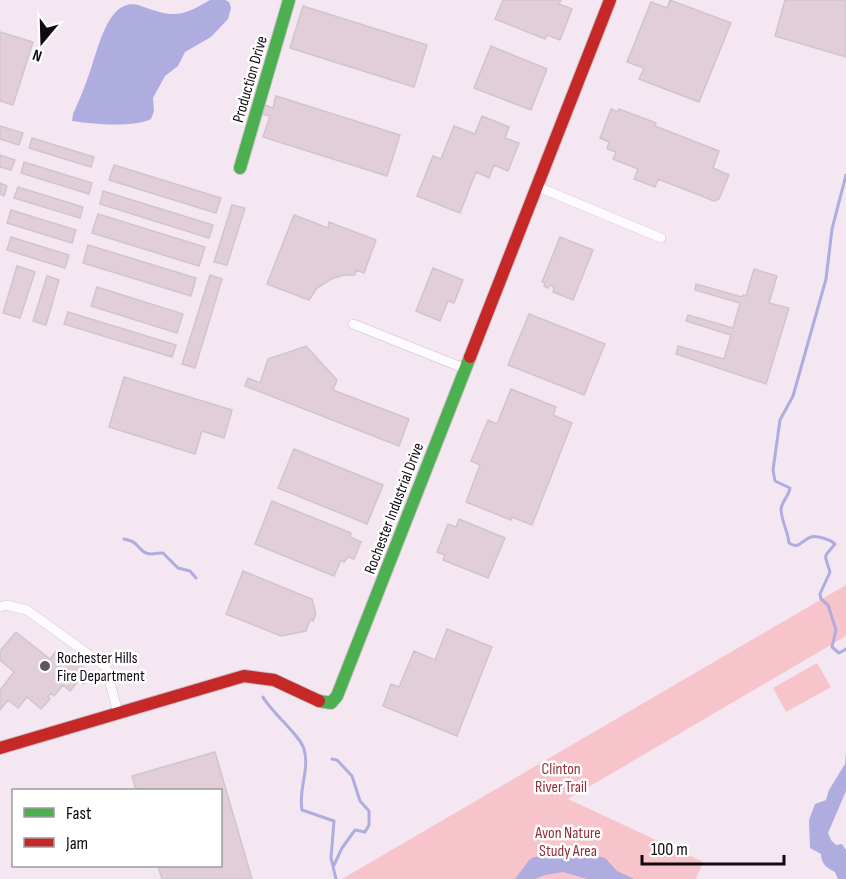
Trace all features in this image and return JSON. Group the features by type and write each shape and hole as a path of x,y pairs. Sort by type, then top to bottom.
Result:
{"street":[{"name":"Production Drive","path":"240,168 290,0"},
{"name":"Rochester Industrial Drive","path":"0,748 244,676 258,675 269,678 321,702 331,703 337,696 610,0"},
{"path":"538,187 661,238"},
{"path":"353,324 466,369"},
{"path":"0,607 6,605 27,610 106,666 118,713"}],"green space":[{"name":"Clinton River Trail","path":"846,585 846,636 568,799 703,862 696,879 342,879"},
{"path":"817,663 831,687 786,712 773,688"}],"water":[{"path":"210,0 229,2 231,8 228,19 211,37 185,52 178,66 165,76 153,98 154,111 151,119 134,124 72,121 104,32 119,9 135,4 162,13 177,14 192,10"},
{"path":"846,753 846,791 828,833 836,845 842,844 846,850 846,879 838,879 835,872 823,863 821,854 810,848 809,820 815,804 826,800 829,790 845,764"},
{"path":"567,848 605,858 617,871 634,879 587,879 563,872 535,879 515,879 530,859 549,856"}],"building":[{"path":"503,0 561,0 559,4 572,9 560,40 547,35 545,39 495,19"},
{"path":"670,0 731,23 699,102 639,79 644,68 627,62 651,2 667,8"},
{"path":"785,0 846,0 846,57 775,36"},
{"path":"303,6 427,45 414,87 290,48"},
{"path":"0,32 33,42 13,105 0,101"},
{"path":"491,46 547,69 531,110 474,88"},
{"path":"276,96 400,135 387,176 263,137 270,116 261,114 264,105 273,108"},
{"path":"611,109 617,112 619,109 656,123 655,126 719,151 713,168 729,175 719,199 714,201 658,179 655,187 634,179 638,169 613,159 616,152 607,149 609,142 600,138"},
{"path":"482,116 509,127 505,138 519,143 508,171 494,165 489,178 476,172 460,213 417,196 433,156 441,159 454,126 475,134"},
{"path":"0,126 23,133 19,145 0,139"},
{"path":"32,138 94,157 91,167 29,148"},
{"path":"0,155 15,160 11,170 0,167"},
{"path":"24,162 92,183 89,194 21,173"},
{"path":"114,165 221,198 216,213 109,180"},
{"path":"0,183 7,186 4,196 0,194"},
{"path":"18,187 83,207 80,218 14,198"},
{"path":"103,191 213,225 209,238 100,204"},
{"path":"232,205 245,208 227,265 214,262"},
{"path":"11,210 76,230 72,243 7,223"},
{"path":"98,214 205,247 199,266 92,233"},
{"path":"294,215 328,228 329,222 376,240 364,273 356,270 355,275 344,275 331,279 317,288 309,300 267,284"},
{"path":"11,237 69,255 65,268 7,250"},
{"path":"560,237 593,250 573,300 553,292 554,287 550,285 548,288 542,282"},
{"path":"88,245 196,278 191,296 83,263"},
{"path":"17,266 35,272 20,318 3,313"},
{"path":"433,268 463,280 454,303 448,301 440,321 416,311"},
{"path":"754,269 777,276 769,303 789,308 766,384 676,354 678,346 724,359 731,335 686,321 688,315 733,328 740,303 695,290 696,284 742,297 746,296"},
{"path":"210,275 222,279 195,368 182,364"},
{"path":"47,276 59,280 46,325 33,321"},
{"path":"97,287 183,314 177,333 91,306"},
{"path":"68,312 176,345 172,357 64,324"},
{"path":"529,314 605,344 584,395 508,365"},
{"path":"306,346 337,380 333,390 409,419 399,446 245,386 248,378 260,383 268,359"},
{"path":"124,377 232,410 224,438 202,431 195,454 109,427"},
{"path":"511,389 556,407 553,415 572,423 532,525 512,517 511,520 466,502 480,465 471,461 488,420 497,424"},
{"path":"294,449 383,485 367,524 278,488"},
{"path":"272,501 351,533 350,537 361,542 354,559 348,557 344,562 341,560 334,576 255,544"},
{"path":"459,519 505,538 488,578 443,560 445,555 437,552 448,524 456,527"},
{"path":"243,571 312,599 316,614 313,621 310,620 306,631 281,636 226,614"},
{"path":"447,629 492,647 457,736 383,706 391,684 399,687 414,651 435,660"},
{"name":"Rochester Hills Fire Department","path":"16,632 50,659 56,651 64,657 67,653 92,674 84,684 79,680 70,691 63,685 54,696 51,693 48,697 50,699 41,709 27,697 18,708 8,700 0,710 0,690 14,672 0,660 0,651"},
{"path":"215,752 252,879 162,879 158,867 222,867 222,789 136,789 132,776"}],"waterway":[{"path":"846,175 832,229 826,279 793,396 780,420 773,470 775,481 790,488 781,510 789,543 798,545 814,537 824,538 835,544 826,556 830,572 820,594 821,599 828,605 836,630 832,647 839,653 846,649"},
{"path":"124,539 147,553 163,553 178,568 190,571 196,578"},
{"path":"263,697 297,737 304,749 306,765 301,795 302,810 334,821 331,858 336,879"},
{"path":"332,759 337,760 352,776 360,801 369,811 369,825 365,832 355,830 342,848 334,865"}],"traffic: fast":[{"path":"240,168 289,0"},
{"path":"319,701 331,703 337,696 470,357"}],"traffic: jam":[{"path":"470,357 610,0"},
{"path":"0,748 244,676 274,680 319,701"}],"place":[{"name":"Rochester Hills Fire Department","path":"45,666"}],"park label":[{"name":"Avon Nature Study Area","path":"568,841"}]}
